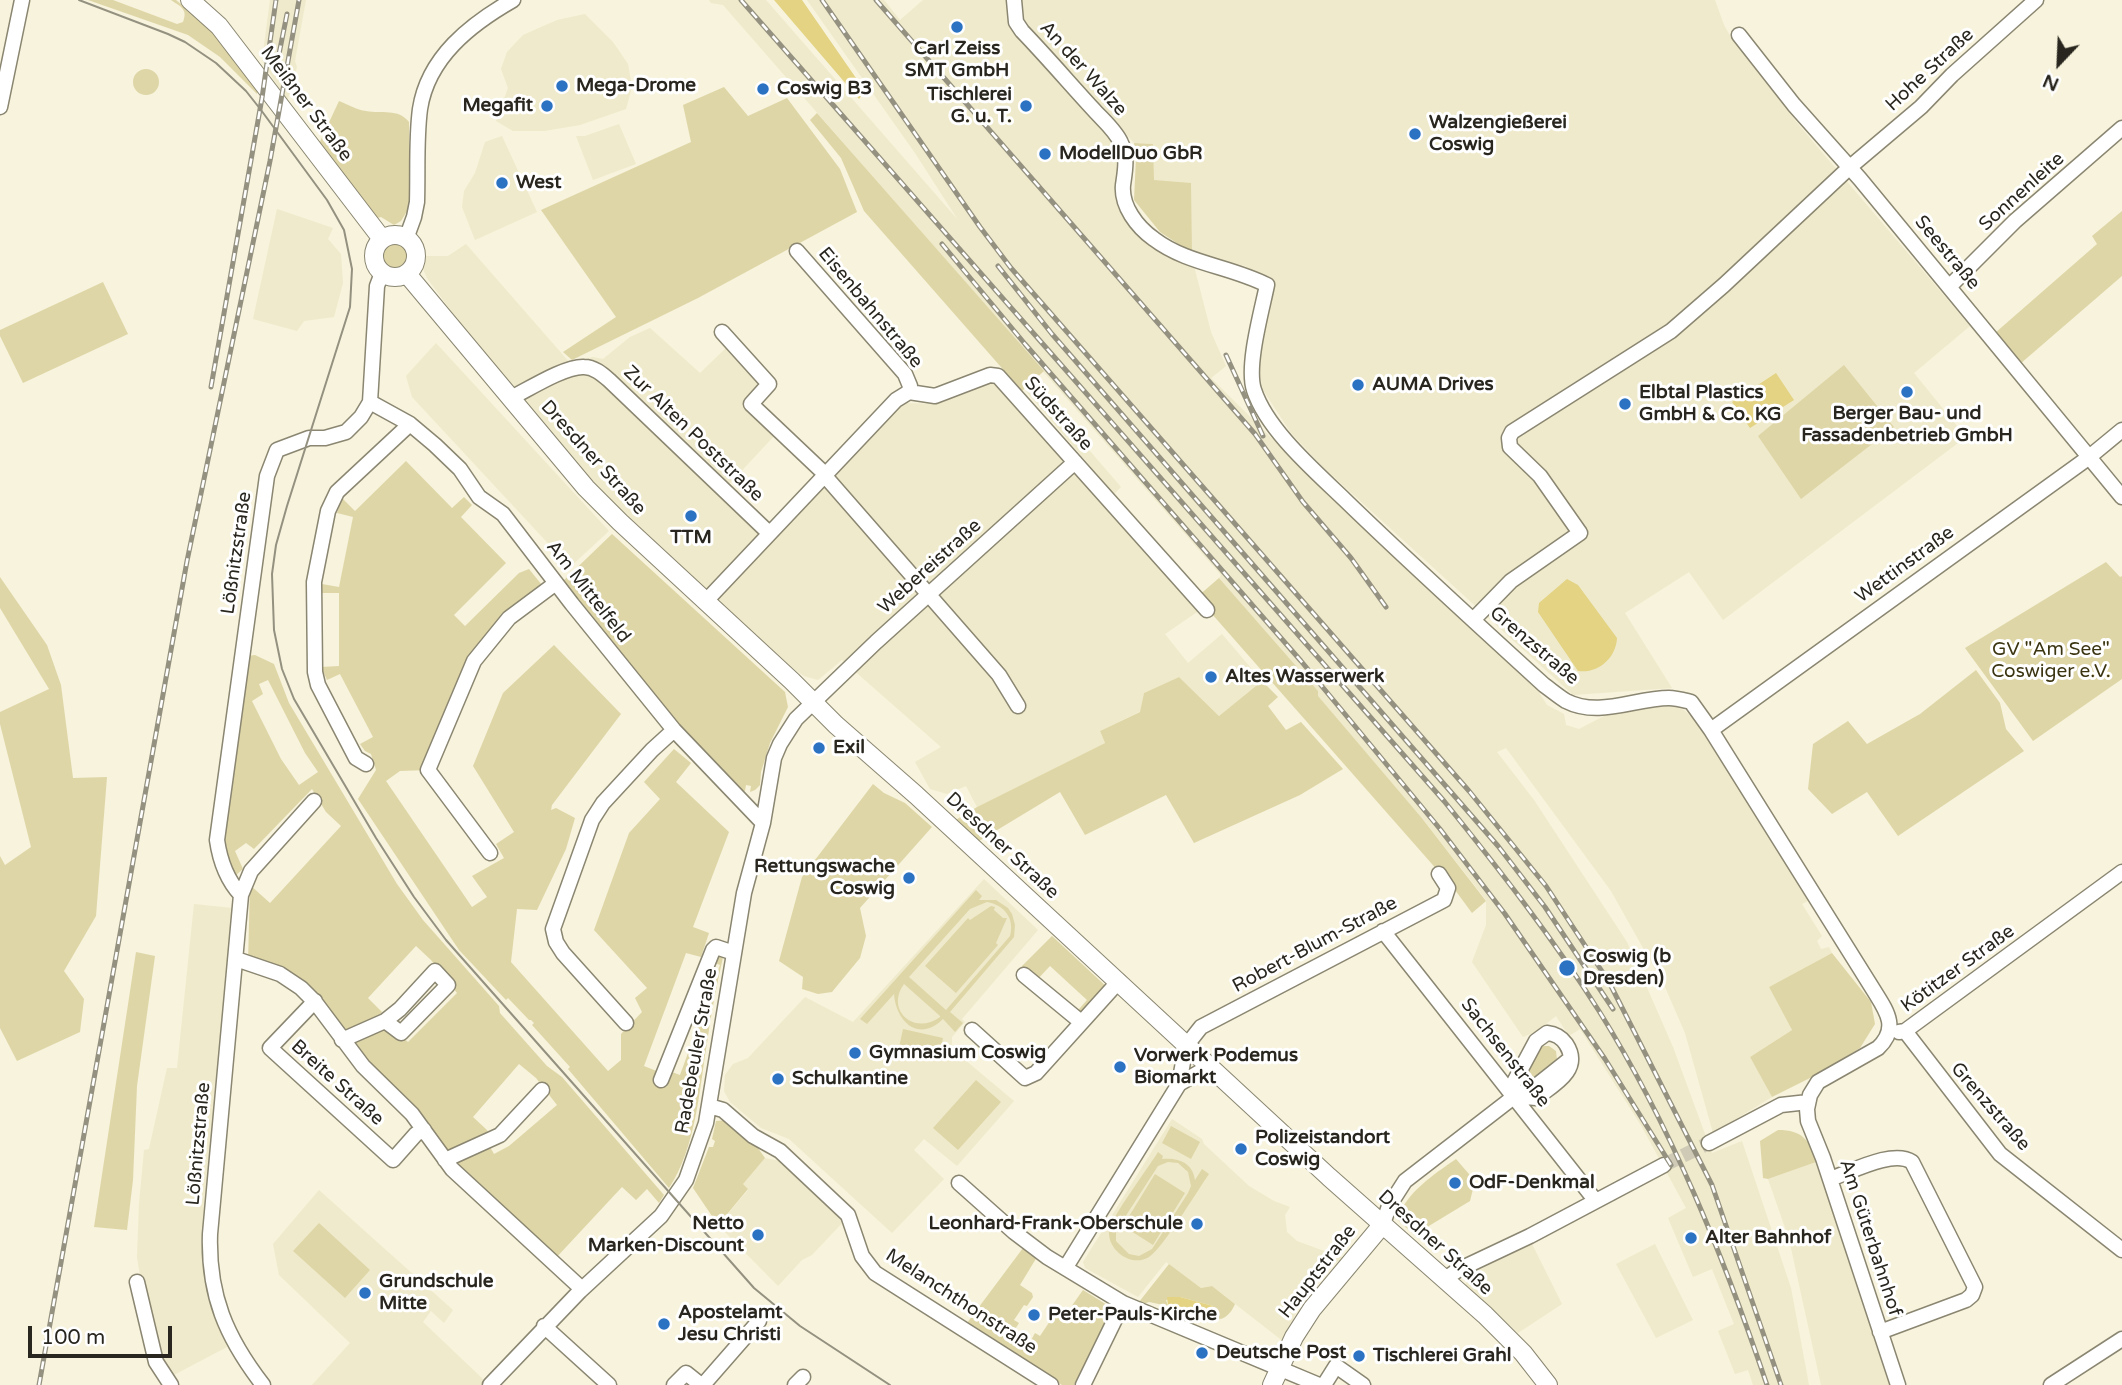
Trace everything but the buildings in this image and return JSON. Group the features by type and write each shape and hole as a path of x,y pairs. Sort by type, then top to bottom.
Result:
{"main road":[{"name":"Meißner Straße","path":"190,0 219,26 382,239"},
{"path":"394,236 406,239 414,249 415,263 407,274 395,278 382,273 374,256 382,239 394,236"},
{"name":"Dresdner Straße","path":"407,274 586,488 813,703 1119,981 1208,1067 1445,1279 1518,1348 1548,1385"},
{"name":"Hauptstraße","path":"1272,1385 1294,1337 1312,1309 1383,1224"}],"street":[{"path":"0,107 22,0"},
{"path":"406,239 417,202 421,106 430,78 444,55 464,32 513,0"},
{"name":"An der Walze","path":"1014,0 1016,22 1022,31 1120,140 1126,168 1123,189 1125,206 1137,222 1151,237 1174,252 1249,275 1267,285"},
{"name":"Hohe Straße","path":"1473,620 1511,581 1580,533 1540,476 1510,447 1509,438 1520,426 1671,331 2036,0"},
{"name":"Seestraße","path":"1739,35 1794,105 1950,286 2122,497"},
{"path":"0,56 13,47"},
{"name":"Sonnenleite","path":"1950,286 2015,221 2122,128"},
{"name":"Eisenbahnstraße","path":"797,251 905,374 910,386 909,393"},
{"path":"370,402 377,286 382,273"},
{"name":"Grenzstraße","path":"1267,285 1251,374 1253,389 1277,429 1298,455 1473,620 1544,685 1566,701 1580,706 1601,708 1658,699 1675,698 1690,702 1711,730 1880,999 1897,1031 2000,1154 2122,1250"},
{"path":"722,332 768,384 751,404 826,475 999,674 1018,706"},
{"name":"Zur Alten Poststraße","path":"511,398 567,371 584,366 595,370 609,380 769,533"},
{"name":"Südstraße","path":"909,393 935,396 982,377 998,376 1206,610"},
{"path":"705,602 896,400 909,393"},
{"name":"Am Mittelfeld","path":"370,402 410,424 460,469 479,497 503,514 674,730 763,823"},
{"name":"Lößnitzstraße","path":"241,895 233,887 220,862 217,840 267,476 277,450 309,438 325,438 346,432 370,402"},
{"path":"366,764 356,758 318,685 313,647 314,582 328,511 337,492 410,424"},
{"name":"Wettinstraße","path":"1711,730 2088,458 2122,430"},
{"name":"Webereistraße","path":"813,703 929,592 1075,462"},
{"path":"490,853 428,770 474,661 509,618 556,583"},
{"name":"Radebeuler Straße","path":"491,1385 544,1326 662,1216 680,1190 695,1158 709,1106 744,893 763,823 774,758 796,719 813,703"},
{"path":"626,1023 563,953 556,942 553,929 592,820 603,803 674,730"},
{"name":"Lößnitzstraße","path":"262,1385 246,1363 221,1316 209,1261 241,895 251,871 314,801"},
{"name":"Kötitzer Straße","path":"1808,1102 1818,1082 1878,1048 1897,1031 2122,873"},
{"name":"Robert-Blum-Straße","path":"1186,1046 1201,1027 1444,900 1448,888 1439,874"},
{"name":"Sachsenstraße","path":"1383,931 1595,1200"},
{"path":"661,1080 713,950 716,947 734,953"},
{"name":"Breite Straße","path":"236,958 280,974 302,988 315,1001 363,1066 405,1107 445,1160 582,1289"},
{"name":"Breite Straße","path":"342,1040 385,1021 400,1009 435,971 448,985 401,1033 385,1021"},
{"path":"1024,975 1081,1022"},
{"path":"972,1030 1025,1078 1036,1073 1119,981"},
{"name":"Breite Straße","path":"315,1001 270,1048 393,1160 416,1134 424,1130"},
{"path":"1383,1224 1389,1206 1405,1181 1515,1096 1536,1098 1567,1074 1570,1059 1568,1047 1562,1038 1550,1033 1539,1037 1513,1084 1515,1096"},
{"path":"1066,1267 1179,1084 1186,1046"},
{"path":"1179,1084 1208,1067"},
{"path":"445,1160 500,1135 542,1090"},
{"path":"1709,1143 1781,1105 1808,1102"},
{"name":"Am Güterbahnhof","path":"1808,1102 1808,1121 1830,1179 1898,1385"},
{"name":"Melanchthonstraße","path":"709,1106 723,1110 753,1136 780,1152 848,1215 862,1256 875,1273 1051,1385"},
{"path":"1830,1179 1894,1157 1905,1157 1912,1163 1975,1287 1966,1300 1881,1332"},
{"path":"1445,1279 1664,1165"},
{"path":"959,1183 1014,1232 1047,1257 1124,1303 1322,1385 1336,1366 1363,1385"},
{"path":"137,1282 156,1362 167,1384"},
{"path":"1083,1385 1124,1303"},
{"path":"674,1385 686,1373 702,1385 759,1321"},
{"path":"544,1326 609,1385"},
{"path":"2051,1385 2122,1339"}],"shaded area":[{"path":"270,0 306,0 295,61 297,67 287,102 262,60"},
{"path":"709,0 766,0 958,220 915,153 807,0 884,0 900,20 923,0 1009,0 1009,11 1119,149 1135,229 1160,253 1194,266 1211,332 1226,366 1211,378 1344,510 1535,686 1547,705 1564,714 1566,725 1579,729 1604,716 1674,706 1684,710 1697,722 1810,900 1802,904 1822,936 1817,941 1821,949 1829,947 1832,953 1769,987 1792,1030 1750,1057 1772,1097 1713,1133 1685,1033 1665,987 1611,891 1506,748 1497,752 1534,800 1627,942 1673,1047 1712,1153 1742,1141 1791,1288 1809,1385 1753,1385 1748,1370 1735,1374 1718,1331 1734,1324 1712,1269 1693,1277 1668,1218 1686,1208 1642,1127 1580,1029 1569,1036 1556,1016 1537,1031 1523,1037 1472,962 1486,925 1486,900 1421,817 1317,696 1318,691 1219,578 1221,575 723,5 711,3"},
{"path":"774,0 802,0 865,91 859,99"},
{"path":"1017,0 1715,0 1732,39 1798,124 1970,326 1914,373 1966,437 1723,620 1689,572 1625,613 1672,688 1573,695 1324,468 1291,433 1263,390 1258,367 1273,286 1245,266 1192,253 1153,180 1153,144 1134,143 1017,14"},
{"path":"585,14 613,42 628,64 632,87 626,109 580,125 544,131 513,131 496,121 508,88 501,69 507,52 523,35 557,20"},
{"path":"619,124 636,164 593,180 576,136 585,136"},
{"path":"502,136 537,212 475,240 462,207 464,191 475,173 485,142"},
{"path":"277,209 333,228 328,239 341,254 343,283 334,317 304,321 297,331 253,319"},
{"path":"466,244 570,363 593,357 603,359 630,337 650,328 700,373 728,346 760,384 742,405 775,435 721,493 772,541 897,408 905,403 936,404 1007,374 1200,610 1165,634 1188,663 1222,634 1262,681 1219,716 1179,677 1144,693 1141,711 1100,731 1105,743 977,807 966,786 947,794 930,789 915,762 941,747 842,660 818,680 795,670 593,488 462,326 427,278 423,269 424,256 448,256"},
{"path":"436,343 609,531 570,567 412,397 406,376"},
{"path":"1776,373 1794,400 1750,428 1732,402"},
{"path":"1033,385 1121,487 1114,494 1026,391"},
{"path":"1567,579 1578,585 1617,638 1609,658 1592,670 1578,671 1538,612 1539,603"},
{"name":"Gymnasium Coswig","path":"984,879 1038,930 962,1019 965,1022 952,1037 952,1049 1014,1101 957,1166 924,1139 914,1150 944,1179 892,1233 789,1139 761,1128 730,1102 724,1091 725,1075 733,1064 748,1058 805,997 853,1022"},
{"path":"194,904 232,908 202,1252 210,1301 227,1347 170,1377 162,1367 145,1307 137,1257 139,1204 144,1150 149,1149 167,1068 177,1068"},
{"name":"Leonhard-Frank-Oberschule","path":"1172,1119 1202,1139 1204,1144 1249,1186 1290,1207 1285,1215 1287,1232 1297,1241 1343,1258 1327,1269 1310,1288 1297,1310 1284,1342 1212,1286 1201,1288 1166,1262 1138,1297 1085,1268 1083,1262"},
{"path":"765,1158 784,1162 845,1220 778,1286 718,1225 748,1190 742,1184"},
{"path":"1819,1161 1891,1385 1821,1385 1789,1239 1768,1179"},
{"name":"Grundschule Mitte","path":"319,1190 453,1310 444,1323 431,1311 423,1322 485,1381 481,1385 312,1385 350,1343 279,1275 273,1244"},
{"path":"1531,1242 1562,1304 1518,1333 1465,1285 1470,1275"},
{"path":"1655,1244 1693,1320 1656,1338 1616,1264"},
{"path":"1167,1297 1180,1297 1213,1306 1208,1318 1203,1320 1185,1309 1168,1306"}],"green space":[{"path":"88,0 113,0 177,24 183,22 185,14 183,9 171,0 176,0 211,29 258,86 257,94 220,57 188,35"},
{"path":"146,69 155,73 159,82 155,91 146,95 137,91 133,82 137,73"},
{"path":"724,87 748,116 787,98 840,169 857,212 698,298 572,360 563,352 616,317 541,210 691,142 683,105"},
{"path":"339,101 372,112 395,113 409,122 409,208 401,221 394,225 381,217 377,218 318,146"},
{"path":"817,113 1044,371 1022,391 864,211 841,158 810,120"},
{"path":"1134,143 1153,144 1154,180 1191,183 1192,253 1160,232 1134,200"},
{"path":"2122,211 2122,276 2020,364 1995,333 2097,244 2092,236"},
{"path":"395,241 406,245 410,256 406,267 395,271 384,267 380,256 384,245"},
{"path":"103,282 128,334 23,383 0,336 0,330"},
{"path":"1844,365 1894,427 1801,499 1758,436"},
{"path":"406,461 452,508 464,497 472,505 461,517 506,563 454,615 465,626 519,573 529,569 546,590 483,650 428,770 400,771 386,781 472,907 487,897 472,876 504,858 496,844 514,832 473,766 503,693 554,645 621,714 552,805 551,810 556,808 575,818 566,849 537,910 517,909 511,962 608,1071 621,1060 621,1034 642,1012 635,998 647,988 594,930 629,833 660,799 644,782 674,749 691,763 676,782 729,832 693,927 709,933 701,957 686,953 644,1066 659,1072 655,1082 667,1087 672,1072 680,1075 720,965 713,962 718,950 724,953 691,1137 669,1188 532,1025 534,1023 508,998 506,1000 459,950 358,799 376,770 371,754 360,744 373,737 340,674 327,680 321,667 339,666 339,593 321,593 322,584 339,587 353,517 337,513 342,498 355,511"},
{"path":"612,534 785,692 788,707 770,743 760,785 755,790 750,792 751,786 746,785 745,791 741,790 671,718 562,582"},
{"name":"GV \"Am See\" Coswiger e.V.","path":"2106,562 2122,576 2122,679 2033,741 1965,648"},
{"path":"0,577 47,645 61,685 73,778 107,777 96,916 64,971 84,999 80,1032 17,1061 0,1028 0,856 5,865 31,847 0,724 0,712 49,689 0,608"},
{"path":"1219,578 1318,691 1318,696 1421,817 1486,901 1472,913 1441,871 1439,872 1197,597"},
{"path":"255,655 274,664 289,703 397,884 423,920 499,1006 500,1013 547,1066 562,1077 664,1195 659,1203 647,1189 636,1200 622,1187 554,1260 448,1158 316,1004 248,962 250,885 270,903 341,826 326,812 312,789 254,849 246,843 235,851 243,869 235,876 224,833 247,656","holes":["268,680 305,753 318,772 299,785 281,759 252,701 263,694 259,684","416,946 431,960 457,993 408,1042 395,1031 373,1023 382,1012 368,998","519,1064 536,1078 557,1105 509,1146 494,1154 486,1140 490,1137 487,1130 473,1117"]},
{"path":"1976,670 2000,703 2006,729 2024,751 1898,836 1867,792 1832,814 1808,789 1813,744 1848,721 1867,744 1920,714"},
{"path":"1179,677 1219,716 1262,681 1278,697 1268,706 1286,730 1301,722 1343,769 1300,795 1194,843 1166,795 1085,835 1060,792 979,841 954,821 1105,743 1100,731 1140,712 1144,693"},
{"path":"873,784 884,793 905,803 932,827 860,908 866,936 860,958 832,992 818,994 802,989 803,977 779,961 802,877"},
{"path":"976,890 982,896 979,900 996,900 1008,908 1015,925 1014,937 950,1012 963,1023 955,1032 943,1019 926,1029 910,1026 899,1013 894,994 867,1024 860,1019","holes":["987,902 1007,913 1011,924 1010,936 946,1010 909,977 970,909","904,984 940,1016 940,1017 921,1024 905,1017 898,1003"]},
{"path":"991,906 995,907 994,910 1003,918 1007,918 996,943 998,945 956,993 925,966 968,918 970,920"},
{"path":"1052,936 1110,990 1081,1022 1073,1016 1087,1000 1050,966 1034,983 1018,970"},
{"path":"136,952 155,956 137,1086 133,1180 127,1230 94,1227"},
{"path":"1832,953 1871,1002 1875,1024 1860,1048 1822,1072 1772,1097 1750,1057 1792,1030 1769,987"},
{"path":"903,1029 943,1038 938,1061 898,1052"},
{"path":"1541,1046 1549,1046 1556,1051 1557,1060 1523,1088 1517,1082"},
{"path":"976,1080 1001,1102 958,1150 933,1128"},
{"path":"728,1120 755,1144 765,1158 743,1184 748,1189 718,1225 693,1188 709,1147 713,1147 716,1121"},
{"path":"1171,1126 1200,1142 1191,1159 1162,1143"},
{"path":"1778,1130 1799,1134 1819,1161 1768,1179 1763,1178 1760,1141"},
{"path":"1158,1152 1163,1156 1162,1159 1174,1159 1188,1165 1195,1180 1202,1169 1209,1174 1155,1252 1142,1260 1128,1259 1112,1244 1109,1230","holes":["1168,1162 1178,1163 1188,1172 1191,1186 1188,1193 1152,1249 1139,1256 1129,1254 1116,1241 1116,1231 1158,1166"]},
{"path":"1456,1159 1475,1181 1470,1201 1414,1235 1397,1219 1401,1209 1422,1185"},
{"path":"1155,1174 1185,1193 1153,1245 1123,1226"},
{"path":"319,1223 370,1270 345,1298 293,1251"},
{"path":"1023,1248 1037,1257 1020,1285 1032,1293 1033,1297 1014,1320 1019,1323 1012,1334 1029,1344 1035,1333 1040,1336 1050,1321 1047,1319 1053,1310 1057,1309 1066,1314 1083,1290 1112,1308 1074,1385 1062,1385 967,1323"},
{"path":"1169,1264 1201,1288 1212,1286 1235,1304 1231,1312 1221,1319 1208,1318 1213,1306 1180,1297 1166,1300 1168,1306 1149,1302 1135,1307"}],"tunnel":[{"path":"1664,1165 1709,1143"}],"tram line":[{"path":"79,0 168,34 216,63 246,91 261,110 327,200 344,230 352,269 350,307 287,506 276,545 272,574 274,630 282,669 294,699 376,838 446,940 754,1288 800,1326 890,1385"}],"railway":[{"path":"211,387 262,98 276,0"},
{"path":"39,1385 187,561 270,161 299,0"},
{"path":"741,0 1444,801 1524,904 1599,1011 1673,1146 1714,1240 1767,1385"},
{"path":"822,0 1011,268 1469,791 1546,886 1609,982 1712,1185 1781,1385"},
{"path":"876,0 1255,434 1303,502 1351,558 1386,607"},
{"path":"276,69 287,14"},
{"path":"942,244 1025,344 1301,661 1440,829 1505,914 1605,1059 1671,1165"},
{"path":"998,266 1052,334 1498,846 1545,907 1613,1009"},
{"path":"1226,355 1263,436"}],"place":[{"name":"Carl Zeiss SMT GmbH","path":"957,27"},
{"name":"Mega-Drome","path":"562,86"},
{"name":"Coswig B3","path":"763,89"},
{"name":"Megafit","path":"547,106"},
{"name":"Tischlerei G. u. T.","path":"1026,106"},
{"name":"Walzengießerei Coswig","path":"1415,134"},
{"name":"ModellDuo GbR","path":"1045,154"},
{"name":"West","path":"502,183"},
{"name":"AUMA Drives","path":"1358,385"},
{"name":"Berger Bau- und Fassadenbetrieb GmbH","path":"1907,392"},
{"name":"Elbtal Plastics GmbH & Co. KG","path":"1625,404"},
{"name":"TTM","path":"691,516"},
{"name":"Altes Wasserwerk","path":"1211,677"},
{"name":"Exil","path":"819,748"},
{"name":"Rettungswache Coswig","path":"909,878"},
{"name":"Coswig (b Dresden)","path":"1567,968"},
{"name":"Gymnasium Coswig","path":"855,1053"},
{"name":"Vorwerk Podemus Biomarkt","path":"1120,1067"},
{"name":"Schulkantine","path":"778,1079"},
{"name":"Polizeistandort Coswig","path":"1241,1149"},
{"name":"OdF-Denkmal","path":"1455,1183"},
{"name":"Leonhard-Frank-Oberschule","path":"1197,1224"},
{"name":"Netto Marken-Discount","path":"758,1235"},
{"name":"Alter Bahnhof","path":"1691,1238"},
{"name":"Grundschule Mitte","path":"365,1293"},
{"name":"Peter-Pauls-Kirche","path":"1034,1315"},
{"name":"Apostelamt Jesu Christi","path":"664,1324"},
{"name":"Deutsche Post","path":"1202,1353"},
{"name":"Tischlerei Grahl","path":"1359,1356"}]}
